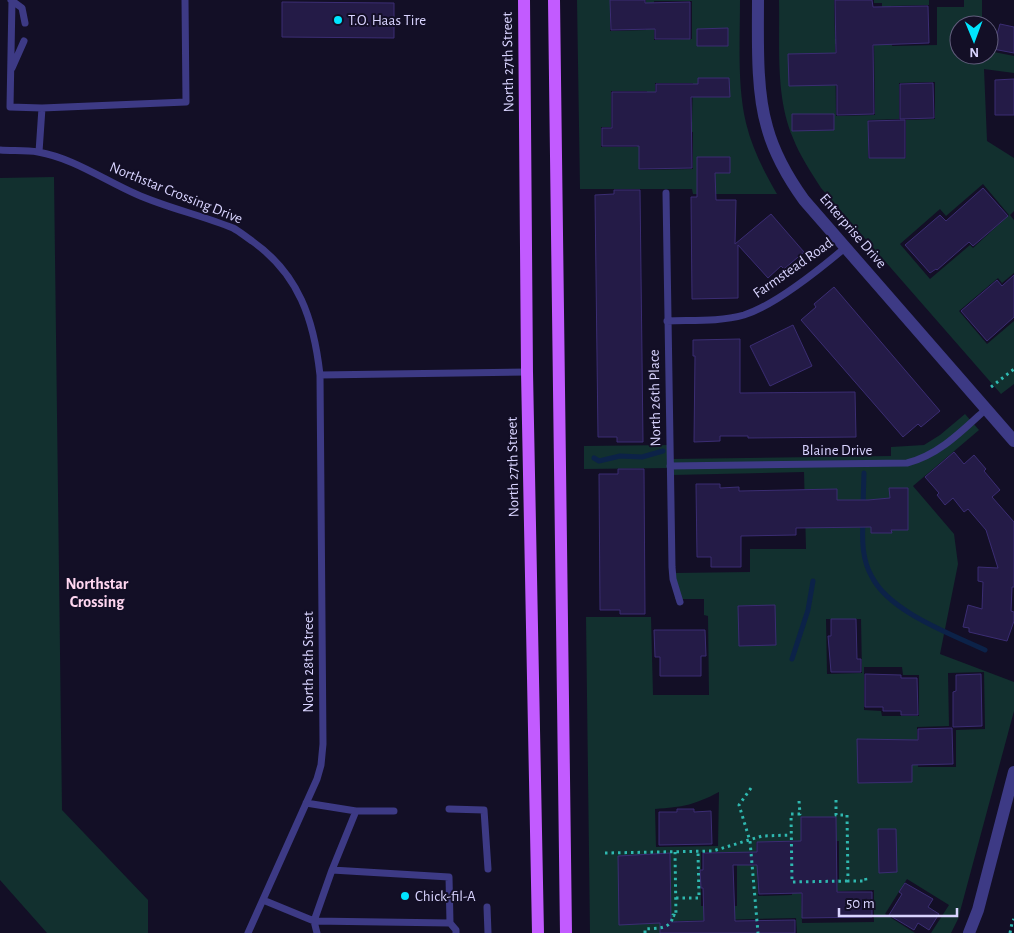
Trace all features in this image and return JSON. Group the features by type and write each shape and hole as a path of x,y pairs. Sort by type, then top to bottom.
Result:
{"main road":[{"name":"North 27th Street","path":"524,0 527,372 538,933"},
{"path":"554,0 566,933"}],"street":[{"name":"Enterprise Drive","path":"758,0 760,79 764,112 769,133 784,168 797,190 1014,440"},
{"path":"969,933 977,914 1014,772"}],"lane":[{"path":"12,0 10,107 42,108 186,102 184,0"},
{"path":"12,0 22,8 25,24"},
{"path":"10,70 24,41"},
{"path":"39,152 42,108"},
{"name":"Northstar Crossing Drive","path":"0,150 39,152 70,162 136,195 234,229 267,252 289,277 301,298 310,320 320,375"},
{"name":"North 26th Place","path":"666,193 672,574 680,602"},
{"name":"Farmstead Road","path":"667,321 715,320 755,311 780,296 846,247"},
{"path":"320,375 527,372"},
{"name":"North 28th Street","path":"248,933 321,765 323,744 320,375"},
{"name":"Blaine Drive","path":"670,466 907,463 937,450 986,409"},
{"path":"306,803 356,811 394,811"},
{"path":"449,809 484,810 488,869"},
{"path":"317,933 314,921 356,811"},
{"path":"332,870 449,877 450,923 456,930 456,933"},
{"path":"263,900 314,921 450,923"},
{"path":"487,907 488,933"}],"path":[{"path":"991,387 1014,369"},
{"path":"751,788 739,805 750,841 758,933"},
{"path":"836,800 836,815 847,815 848,881"},
{"path":"799,801 800,814 791,814 792,882 866,881 865,874"},
{"path":"605,853 713,851 765,835 791,835"},
{"path":"645,933 645,929 665,927 670,924 673,916 676,916 675,852"},
{"path":"676,898 699,898 698,852"},
{"path":"1010,933 1014,919"}],"green space":[{"path":"577,0 610,0 610,31 646,30 646,0 740,0 740,62 743,108 755,151 777,194 693,194 692,189 580,189","holes":["654,1 692,1 692,39 654,40","655,83 693,83 692,122 655,121","611,91 647,91 647,129 637,130 637,147 601,147 601,127 611,127","639,131 693,132 693,169 639,170"]},
{"path":"779,0 834,0 835,39 874,39 882,19 882,3 874,3 874,0 929,0 929,5 891,6 892,46 937,45 937,7 964,7 964,0 982,0 982,15 949,15 949,65 999,65 999,53 1014,56 1014,73 984,69 987,141 1014,158 1014,211 1010,215 1014,220 1014,273 1002,283 998,278 959,311 987,344 1014,321 1014,384 1001,394 821,188 799,151 787,122 783,105 780,70","holes":["874,43 875,115 836,116 835,44","935,82 935,119 906,120 906,158 868,158 868,120 899,119 899,83","983,184 1009,215 973,248 970,245 930,279 900,244 940,209 946,216"]},
{"path":"54,177 62,810 148,900 148,933 47,933 0,880 0,178"},
{"path":"965,414 979,430 913,486 954,534 958,564 940,654 1014,682 1014,711 958,919 951,933 931,933 949,905 907,879 885,914 915,933 797,933 796,918 677,921 677,933 590,933 586,617 651,617 653,695 709,695 708,616 704,615 704,599 675,599 675,573 750,572 750,549 806,549 804,472 671,475 670,468 584,469 584,446 671,445 672,459 891,456 891,447 924,445 940,435","holes":["826,619 861,619 862,673 827,674","864,667 902,667 903,675 919,675 919,716 882,716 881,711 864,710","984,672 985,729 956,730 956,767 918,767 917,727 949,726 948,673","719,792 718,846 656,847 655,809 681,806 702,800","790,841 792,895 758,896 756,842","839,841 839,879 800,880 799,842","701,852 737,852 737,906 701,906","670,853 671,923 643,923 642,854","874,890 874,922 802,923 801,892"]}],"building":[{"path":"610,0 645,0 645,3 690,2 690,39 655,39 655,29 611,30"},
{"path":"835,0 872,0 873,7 928,6 929,43 873,45 874,114 837,115 837,85 789,86 788,54 836,53"},
{"name":"T.O. Haas Tire","path":"282,2 394,3 394,38 282,37"},
{"path":"1000,24 1014,27 1014,53 999,50"},
{"path":"728,28 728,46 697,46 697,29"},
{"path":"698,78 729,78 730,97 691,97 692,168 639,169 639,146 602,146 602,128 612,128 612,92 656,92 656,84 698,84"},
{"path":"1014,79 1014,115 995,115 995,80"},
{"path":"933,83 934,118 900,119 900,84"},
{"path":"792,114 834,114 834,130 792,131"},
{"path":"905,120 905,158 869,158 868,121"},
{"path":"697,157 730,157 730,173 715,173 716,200 736,200 735,244 771,214 804,252 784,269 781,266 768,278 738,245 738,298 692,299 691,197 697,197"},
{"path":"983,188 1008,216 973,246 969,242 937,270 930,273 905,245 940,215 946,221"},
{"path":"614,190 640,190 643,442 617,442 617,437 598,437 595,195 614,194"},
{"path":"1014,275 1014,317 987,341 961,311 997,280 1002,286"},
{"path":"834,287 940,411 921,427 918,424 903,437 801,320 816,307 814,304"},
{"path":"793,325 812,366 770,386 750,346"},
{"path":"740,339 740,393 855,392 856,437 748,438 748,436 720,436 720,441 694,442 695,356 693,356 693,340"},
{"path":"954,452 964,464 974,455 986,469 984,471 1000,490 992,497 1014,522 1014,587 1012,587 1011,611 1014,612 1014,621 1007,641 969,632 969,628 963,627 968,605 982,609 983,582 978,581 978,567 998,568 986,530 968,509 964,512 953,498 945,505 937,495 939,493 925,477"},
{"path":"618,469 644,469 645,614 620,614 620,610 600,610 599,474 618,474"},
{"path":"696,484 720,484 720,488 739,487 739,491 837,489 837,500 890,498 889,488 908,488 908,530 891,530 892,533 871,533 871,527 796,528 796,535 741,536 741,567 711,567 711,557 697,557"},
{"path":"775,605 776,645 739,646 738,606"},
{"path":"831,619 856,619 857,659 861,659 861,672 831,672 828,636 831,636"},
{"path":"654,630 705,630 706,656 701,656 701,676 660,676 660,657 655,657"},
{"path":"865,674 901,675 901,678 917,678 918,715 901,715 901,711 883,711 883,707 865,707"},
{"path":"981,674 982,726 953,727 953,692 956,691 956,675"},
{"path":"952,728 953,764 912,765 912,782 858,783 857,739 918,740 918,729"},
{"path":"677,809 694,809 694,812 711,811 712,844 659,845 659,812 677,812"},
{"path":"801,817 836,817 837,892 872,892 872,917 802,918 802,893 759,894 757,865 733,865 735,921 795,920 795,933 660,933 660,923 619,925 618,856 670,853 671,922 704,921 703,888 701,888 700,870 703,870 703,853 757,852 757,842 801,841"},
{"path":"878,829 896,829 897,872 879,873"},
{"path":"905,883 933,899 928,907 939,914 929,930 918,923 914,930 889,915 902,894 899,892"}],"waterway":[{"path":"594,458 599,461 620,456 642,457 663,451"},
{"path":"863,505 864,473"},
{"path":"863,521 864,557 872,577 881,590 892,601 922,621 985,650"},
{"path":"792,659 808,610 813,581"}],"place":[{"name":"T.O. Haas Tire","path":"338,20"},
{"name":"Chick-fil-A","path":"405,896"}],"district":[{"name":"Northstar Crossing","path":"97,593"}]}
